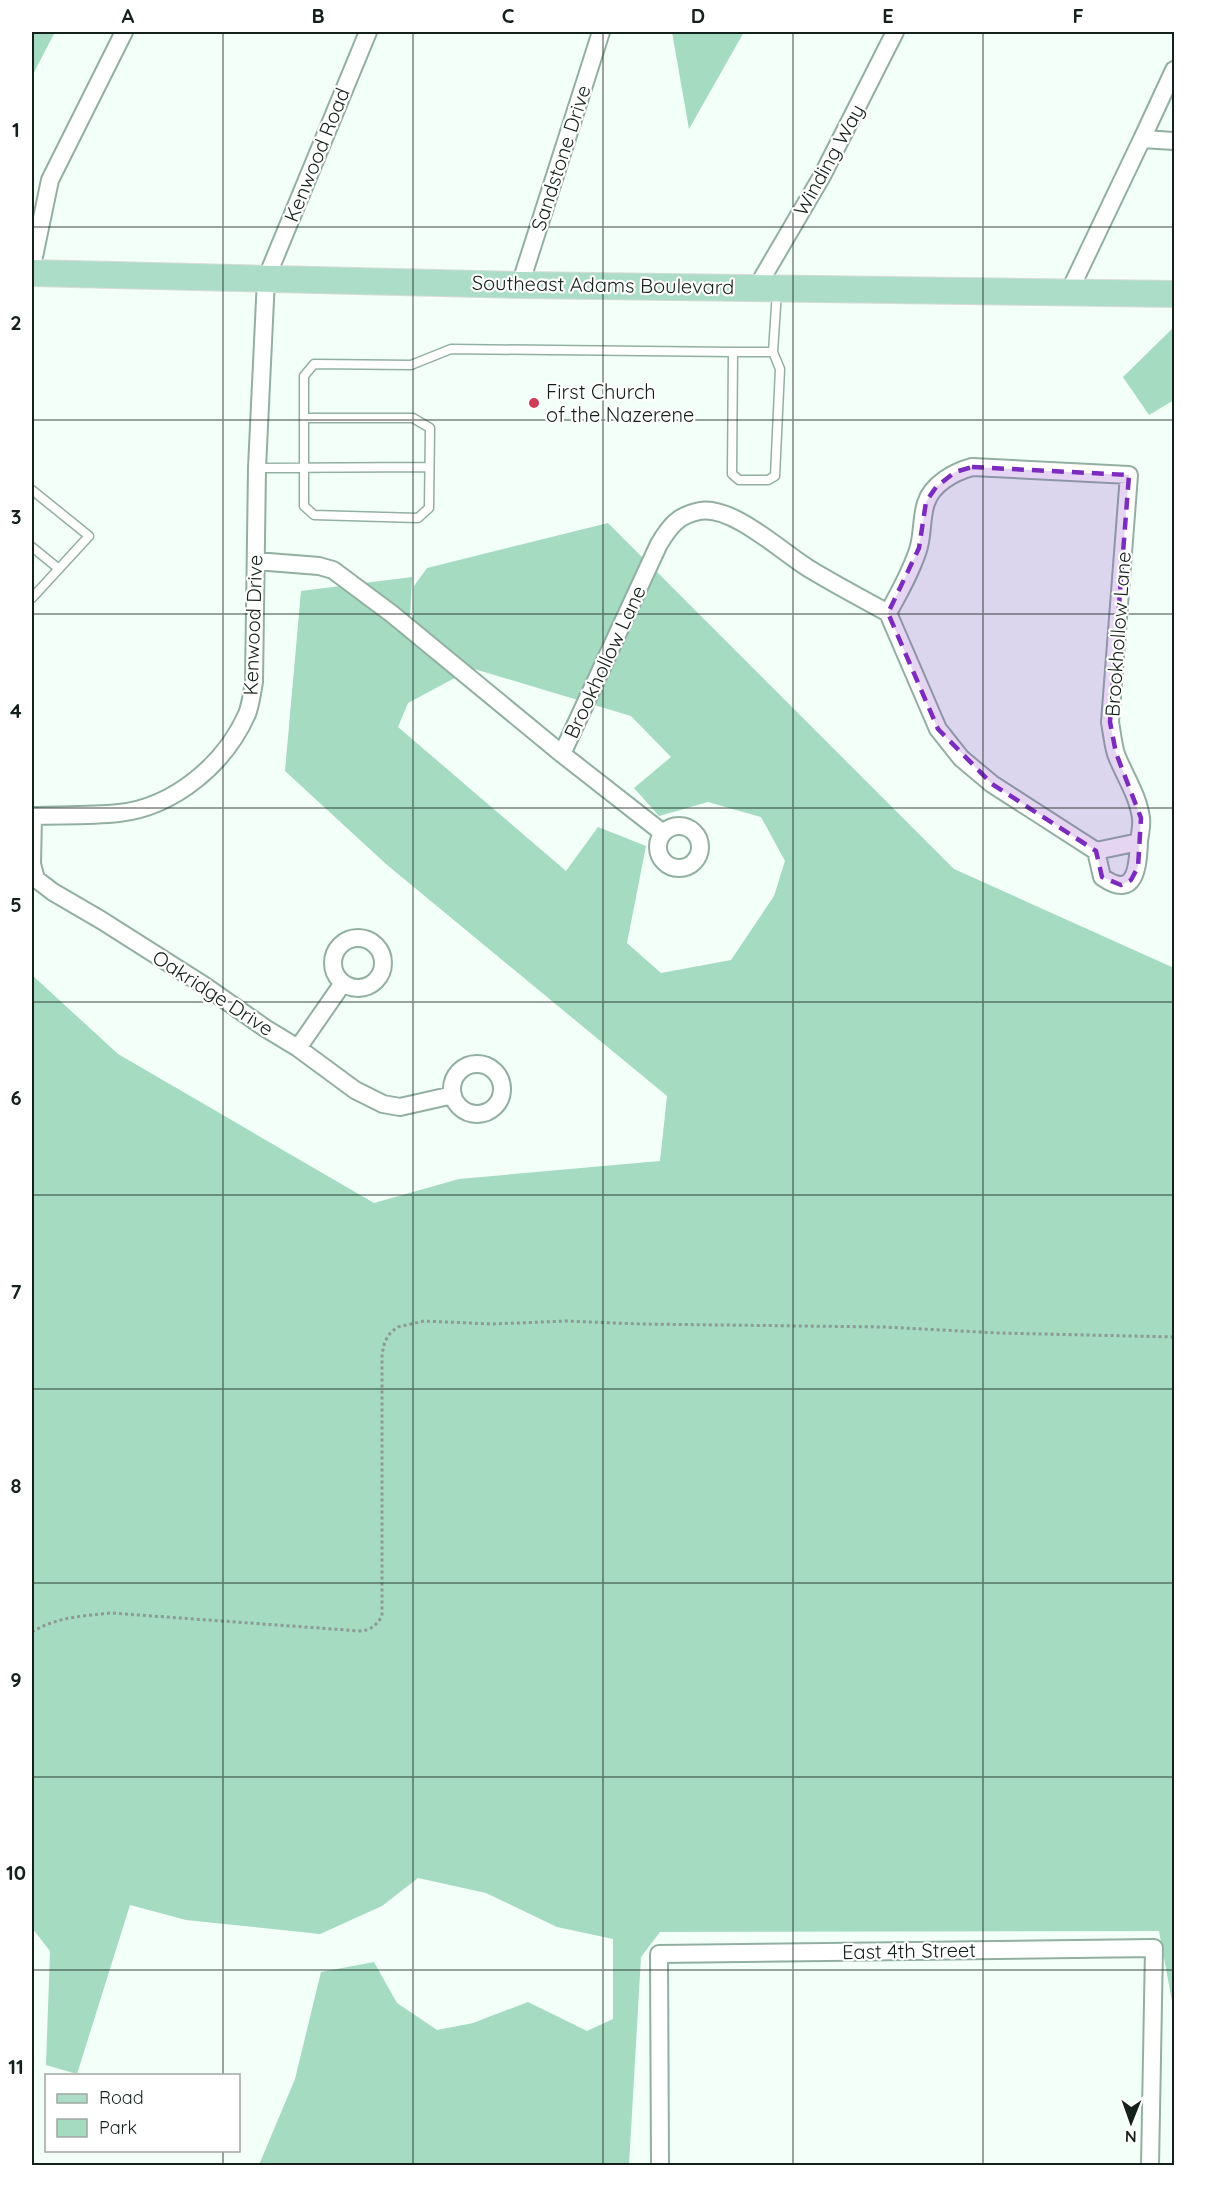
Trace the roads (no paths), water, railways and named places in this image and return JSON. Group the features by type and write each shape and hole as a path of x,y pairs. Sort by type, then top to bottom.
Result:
{"main road":[{"name":"Southeast Adams Boulevard","path":"32,273 520,285 1174,294"}],"street":[{"path":"32,266 50,180 124,32"},
{"name":"Kenwood Road","path":"266,279 368,32"},
{"name":"Sandstone Drive","path":"520,285 601,32"},
{"name":"Winding Way","path":"767,287 895,32"},
{"path":"1070,292 1174,70"},
{"path":"1142,139 1174,141"},
{"name":"Kenwood Drive","path":"32,816 119,813 175,795 219,758 235,737 248,712 254,682 257,468 266,279"},
{"name":"Brookhollow Lane","path":"256,561 319,566 333,570 392,614 562,754 659,544 672,524 687,515 702,510 724,514 753,529 807,567 888,613 919,548 926,502 936,487 955,472 972,467 982,467 1129,475 1110,722 1116,753 1134,792 1141,819 1138,867 1131,880 1121,885 1111,883 1102,877 1096,851"},
{"path":"888,613 938,729 961,758 992,783 1096,851 1139,842"},
{"path":"562,754 663,833"},
{"name":"Oakridge Drive","path":"32,816 32,864 36,879 298,1048 355,1090 383,1104 400,1107 453,1095"},
{"path":"298,1048 343,983"},
{"name":"East 4th Street","path":"660,2166 659,1954 1154,1948 1150,2166"}],"lane":[{"path":"733,352 732,474 739,480 768,480 775,476 780,369 773,352 767,287"},
{"path":"304,418 413,418 430,428 429,508 418,518 314,515 304,506 304,418 304,376 314,364 411,365 451,349 773,352"},
{"path":"257,468 429,467"},
{"path":"32,490 89,536 32,598"},
{"path":"32,547 59,569"}],"place":[{"name":"First Church of the Nazerene","path":"534,403"}]}
